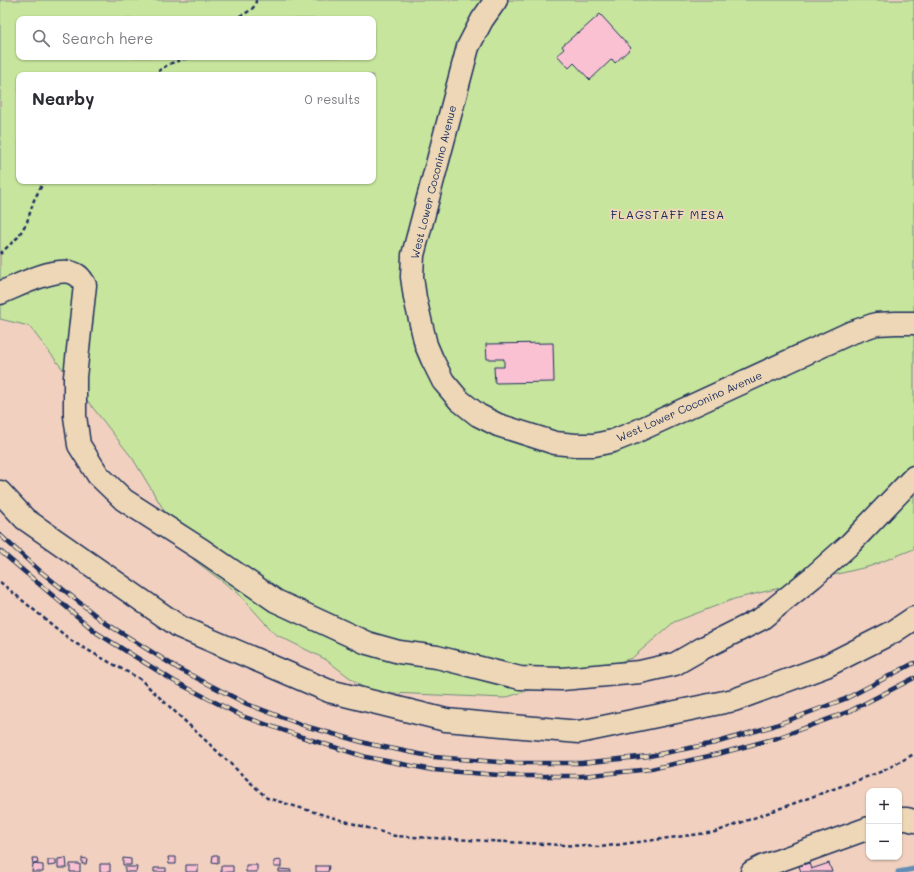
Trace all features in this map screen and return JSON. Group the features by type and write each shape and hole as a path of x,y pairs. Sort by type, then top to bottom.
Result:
{"street":[{"name":"West Lower Coconino Avenue","path":"496,0 482,20 468,48 413,255 412,277 415,298 426,345 432,359 443,381 459,400 478,415 498,425 555,443 575,445 613,441 850,333 876,324 914,323"},
{"path":"0,293 39,277 59,272 70,272 78,276 85,285 75,377 76,416 79,445 98,475 124,500 202,550 276,601 367,643 399,652 437,657 520,678 562,679 640,672 675,664 703,648 761,620 850,544 914,477"},
{"path":"0,492 25,519 180,627 329,691 446,720 579,732 734,700 826,666 893,632 914,618"},
{"path":"902,819 914,821"},
{"path":"752,872 764,866 866,829"}],"path":[{"path":"239,16 253,8 256,0"},
{"path":"157,72 169,64 181,60"},
{"path":"0,254 18,237 27,222 34,200 42,184"},
{"path":"0,582 73,642 140,679 266,798 395,836 600,847 716,832 883,771 914,754"}],"green space":[{"path":"0,0 914,0 914,549 871,566 734,599 674,622 632,658 504,698 369,692 325,659 275,634 238,593 194,560 133,459 29,326 0,319"}],"building":[{"path":"600,14 631,48 615,63 612,59 590,80 574,63 569,68 557,55 564,49 562,46"},
{"path":"553,343 554,382 495,383 494,367 504,367 504,359 487,359 486,344"},
{"path":"213,855 218,855 218,863 212,862"},
{"path":"168,857 176,857 176,864 169,864"},
{"path":"32,858 37,858 38,863 33,864"},
{"path":"66,858 67,868 58,868 58,859"},
{"path":"82,858 87,859 86,864 82,864"},
{"path":"123,858 131,859 131,865 123,865"},
{"path":"48,860 56,860 56,865 48,866"},
{"path":"281,860 281,867 274,867 274,861"},
{"path":"809,863 811,869 829,863 832,872 801,872 799,866"},
{"path":"33,864 43,865 43,872 32,872"},
{"path":"70,864 80,864 80,872 70,872"},
{"path":"100,864 110,864 110,872 100,872"},
{"path":"186,865 198,865 198,872 186,872"},
{"path":"246,865 257,865 257,872 246,872"},
{"path":"221,866 233,866 233,872 221,872"},
{"path":"316,866 329,866 328,872 316,872"},
{"path":"125,867 137,867 136,872 125,872"},
{"path":"154,868 166,868 166,872 154,872"},
{"path":"279,869 291,870 291,872 279,872"}],"waterway":[{"path":"898,872 914,869"}],"railway":[{"path":"0,535 40,571 104,622 179,669 247,704 305,726 369,744 434,757 511,763 581,763 649,756 715,743 773,726 845,699 914,663"},
{"path":"0,551 97,633 174,681 242,716 366,757 433,770 512,776 582,776 651,769 718,754 777,738 850,711 914,678"}],"district":[{"name":"FLAGSTAFF MESA","path":"668,214"}]}
